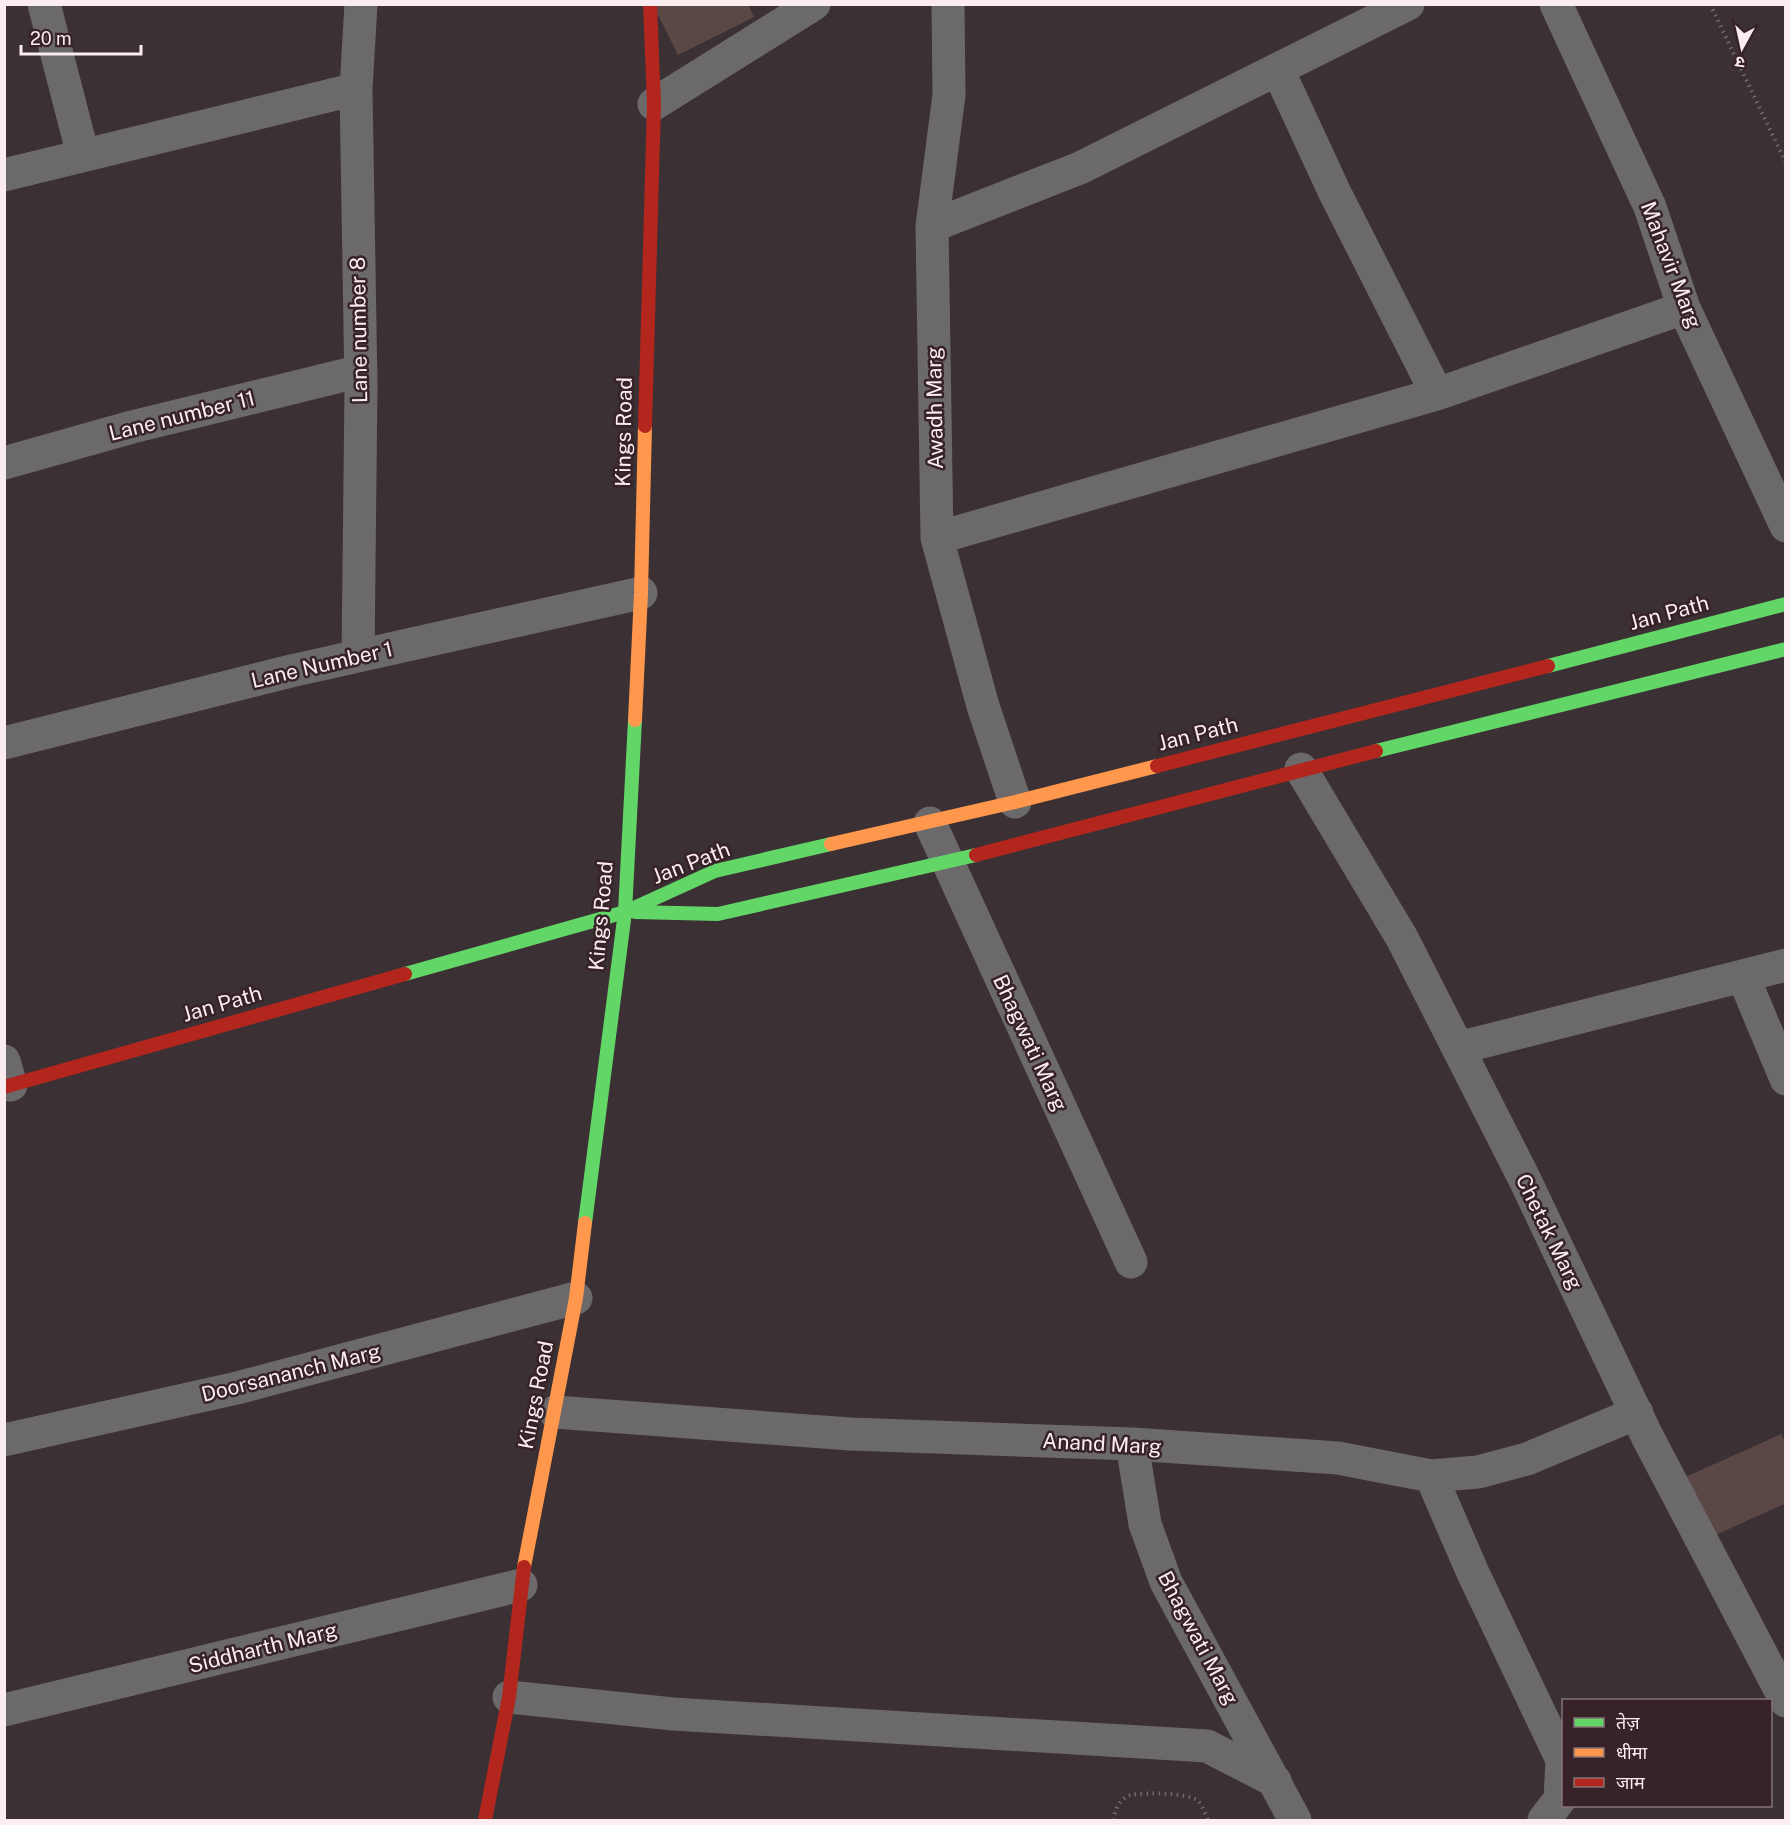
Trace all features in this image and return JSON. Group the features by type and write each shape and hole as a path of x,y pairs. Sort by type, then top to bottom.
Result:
{"street":[{"path":"44,4 83,155"},
{"name":"Lane number 8","path":"357,656 361,371 356,89 361,4"},
{"name":"Kings Road","path":"485,1821 509,1697 521,1585 576,1298 625,912 641,593 654,104 651,4"},
{"path":"654,104 814,4"},
{"name":"Awadh Marg","path":"948,4 949,95 932,226 937,538 983,706 1015,802"},
{"path":"932,226 1080,168 1408,4"},
{"name":"Mahavir Marg","path":"1556,4 1650,207 1684,308 1785,526"},
{"path":"1278,70 1335,193 1437,394"},
{"path":"4,175 356,89"},
{"path":"937,538 1437,394 1684,308"},
{"name":"Lane number 11","path":"4,463 132,428 361,371"},
{"name":"Lane Number 1","path":"4,742 357,656 641,593"},
{"name":"Jan Path","path":"7,1078 625,912 715,871 1015,802 1785,604"},
{"name":"Jan Path","path":"625,912 718,914 947,863 1301,769 1785,649"},
{"name":"Chetak Marg","path":"1301,769 1402,938 1522,1176 1637,1413 1785,1701"},
{"name":"Bhagwati Marg","path":"930,823 1131,1262"},
{"path":"1458,1048 1785,965"},
{"path":"1743,976 1785,1079"},
{"name":"Doorsananch Marg","path":"4,1440 237,1388 576,1298"},
{"name":"Anand Marg","path":"555,1412 850,1434 1132,1444 1338,1458 1431,1476 1478,1472 1527,1459 1637,1413"},
{"name":"Bhagwati Marg","path":"1132,1444 1145,1524 1166,1582 1296,1821"},
{"path":"1431,1476 1473,1573 1562,1760 1560,1798 1544,1821"},
{"name":"Siddharth Marg","path":"4,1710 521,1585"},
{"path":"509,1697 685,1714 1207,1746 1275,1781"}],"path":[{"path":"1710,4 1785,163"},
{"path":"1114,1821 1114,1814 1120,1802 1131,1796 1165,1794 1191,1797 1199,1802 1208,1821"}],"building":[{"path":"748,4 754,17 678,55 653,5"},
{"path":"1781,1434 1786,1443 1786,1503 1709,1538 1681,1479"}],"traffic: fast":[{"path":"1548,666 1786,604"},
{"path":"1376,751 1786,649"},
{"path":"585,1223 625,912 635,720"},
{"path":"405,974 625,912 715,871 831,844"},
{"path":"635,912 718,914 976,855"}],"traffic: slow":[{"path":"635,720 645,426"},
{"path":"831,844 1015,802 1157,766"},
{"path":"524,1567 576,1298 585,1223"}],"traffic: jam":[{"path":"645,426 654,104 650,4"},
{"path":"1157,766 1548,666"},
{"path":"976,855 1376,751"},
{"path":"4,1087 405,974"},
{"path":"485,1820 509,1697 524,1567"}]}
